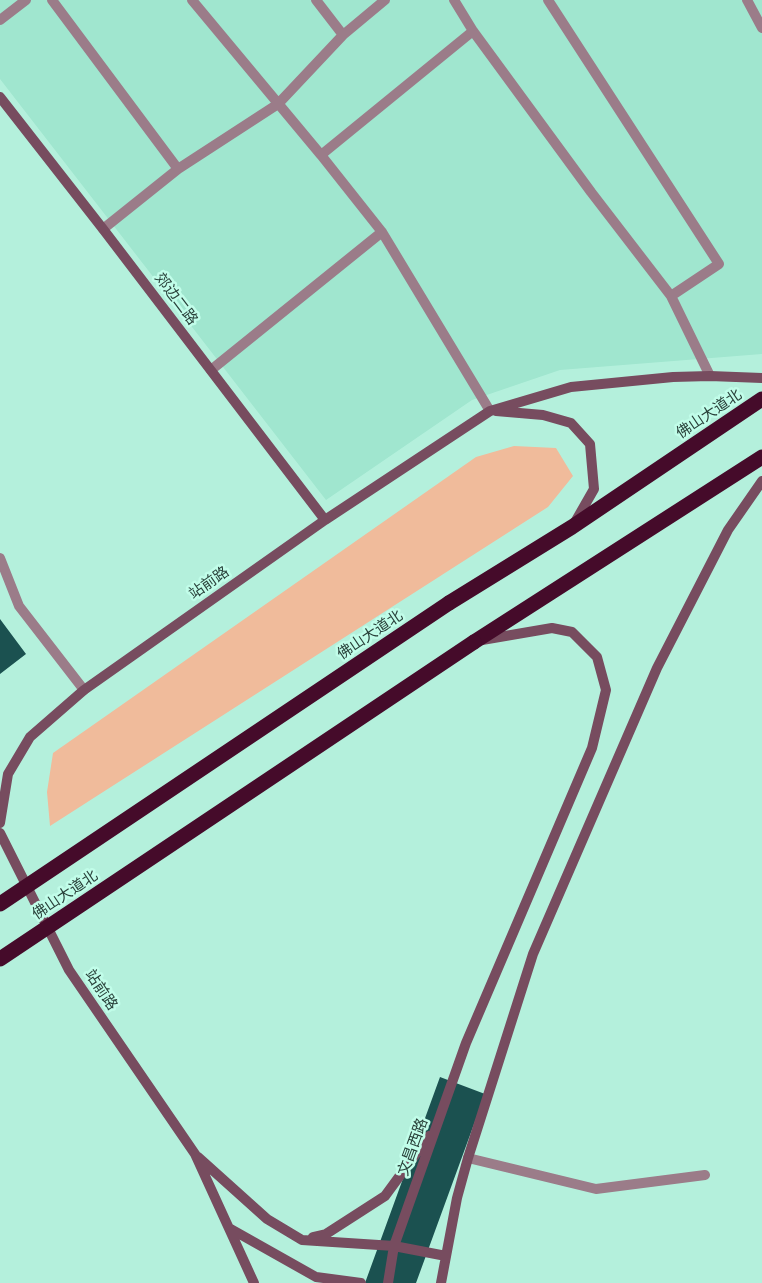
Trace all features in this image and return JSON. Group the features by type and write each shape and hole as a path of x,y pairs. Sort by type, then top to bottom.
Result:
{"highway":[{"name":"佛山大道北","path":"0,904 449,603 572,527 762,399"},
{"name":"佛山大道北","path":"0,960 474,642 762,457"}],"main road":[{"name":"郊边二路","path":"0,97 325,520"},
{"name":"站前路","path":"0,823 8,774 30,737 84,690 325,520 490,411 571,387 673,377 762,378"},
{"path":"490,411 543,415 571,422 590,444 594,489 572,527"},
{"path":"441,1283 457,1198 468,1158 533,954 653,677 728,530 762,481"},
{"name":"文昌西路","path":"388,1283 394,1246 474,1023 592,748 606,690 597,657 572,632 552,628 474,642"},
{"name":"站前路","path":"0,833 69,970 195,1154"},
{"path":"302,1240 326,1234 385,1196 436,1128"},
{"path":"195,1154 267,1219 302,1240 394,1246 446,1256"},
{"path":"195,1154 254,1283"},
{"path":"229,1228 316,1277 361,1283"}],"lane":[{"path":"0,20 26,0"},
{"path":"52,0 178,169"},
{"path":"192,0 321,155 382,232 490,411"},
{"path":"316,0 343,35"},
{"path":"103,229 178,169 278,104 343,35 385,0"},
{"path":"454,0 473,31 591,192 671,296 710,376"},
{"path":"548,0 719,264 671,296"},
{"path":"747,0 762,28"},
{"path":"321,155 473,31"},
{"path":"211,370 382,232"},
{"path":"0,558 19,606 84,690"},
{"path":"468,1158 596,1189 705,1175"}],"shaded area":[{"path":"0,0 762,0 762,354 560,370 472,400 326,500 0,79"},
{"path":"514,446 556,448 573,476 548,507 50,826 47,792 53,753 476,457"}],"building":[{"path":"0,619 26,654 0,674"},
{"path":"440,1077 485,1094 416,1283 365,1283"}]}
